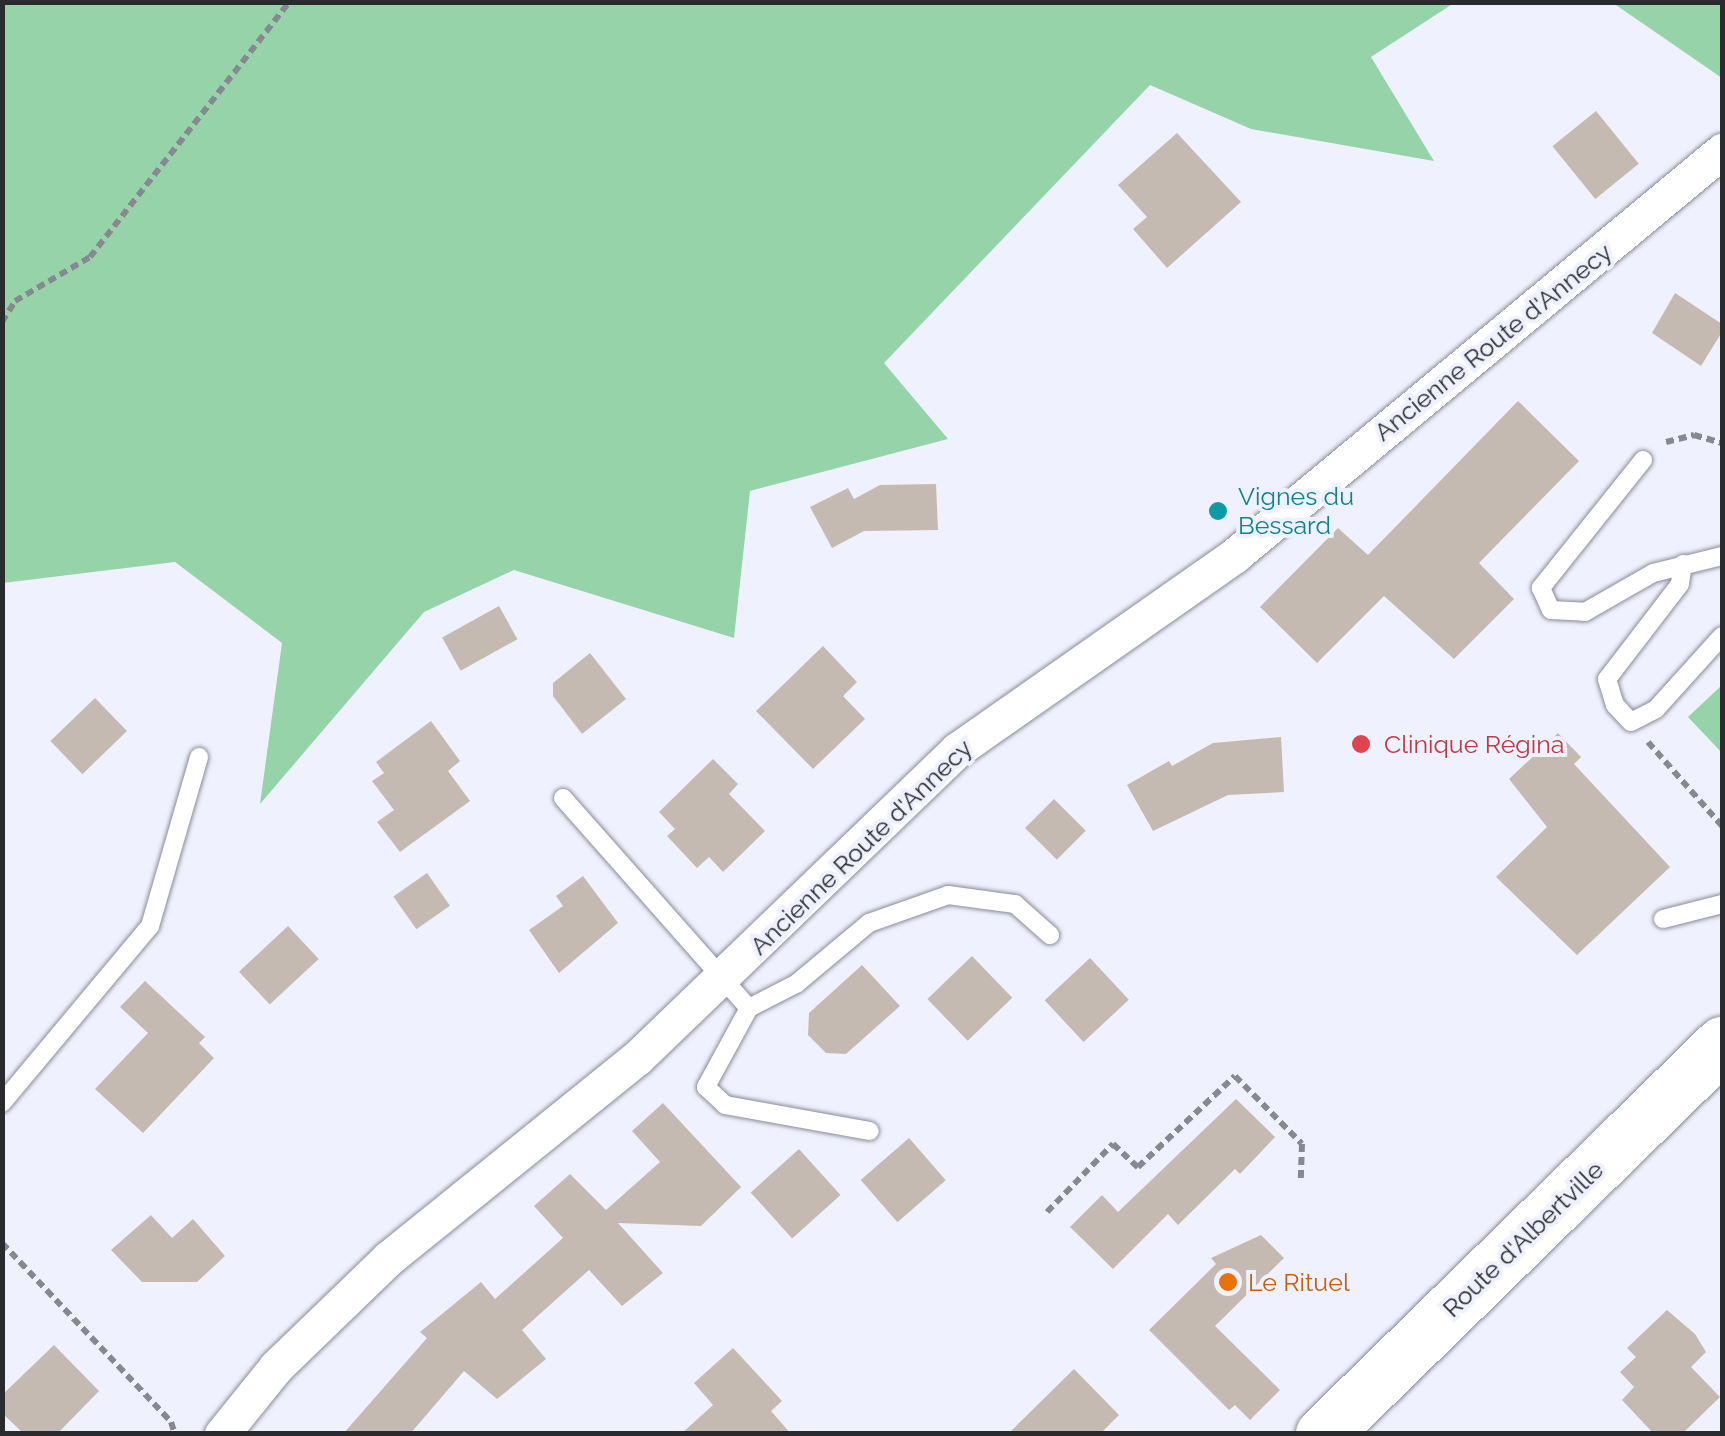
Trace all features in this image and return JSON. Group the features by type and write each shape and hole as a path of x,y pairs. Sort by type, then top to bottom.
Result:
{"main road":[{"name":"Route d'Albertville","path":"1323,1434 1722,1044"}],"street":[{"name":"Ancienne Route d'Annecy","path":"222,1434 276,1368 389,1258 637,1058 958,750 1235,555 1722,151"}],"lane":[{"path":"1643,460 1541,588 1551,610 1585,612 1653,573 1722,556"},
{"path":"1683,564 1680,584 1608,679 1615,705 1631,722 1656,709 1722,636"},
{"path":"2,1103 150,926 198,756"},
{"path":"563,798 749,1008"},
{"path":"870,1130 725,1104 706,1087 749,1008 796,984 869,923 948,894 1015,904 1050,935"},
{"path":"1663,919 1722,904"}],"path":[{"path":"2,322 15,301 90,257 289,2"},
{"path":"1643,460 1672,439 1694,435 1722,442"},
{"path":"1631,722 1722,826"},
{"path":"1047,1212 1113,1144 1138,1167 1236,1076 1302,1144 1301,1180"},
{"path":"2,1243 172,1422 175,1434"}],"green space":[{"path":"2,3 1454,3 1371,57 1434,161 1251,129 1150,85 884,363 948,439 750,491 734,638 514,570 424,612 260,804 282,643 175,562 3,583"},
{"path":"1613,3 1722,3 1722,78"},
{"path":"1722,685 1722,753 1688,717"}],"building":[{"path":"1596,111 1639,164 1595,199 1552,146"},
{"path":"1177,133 1241,202 1167,268 1133,229 1147,217 1118,185"},
{"path":"1675,293 1722,324 1722,332 1701,366 1652,333"},
{"path":"1518,401 1579,461 1479,563 1514,599 1454,659 1384,596 1317,663 1260,607 1338,528 1368,555"},
{"path":"936,484 938,530 864,531 832,548 810,507 848,488 854,499 880,485"},
{"path":"499,606 517,639 461,671 442,638"},
{"path":"823,646 857,682 843,696 865,719 813,769 756,711"},
{"path":"590,653 626,699 582,734 553,696 553,683"},
{"path":"95,698 127,731 82,774 50,741"},
{"path":"431,721 460,761 448,771 470,801 400,852 377,822 394,810 372,781 384,773 376,762"},
{"path":"1558,733 1581,757 1574,764 1670,867 1577,955 1496,877 1547,827 1509,779"},
{"path":"1281,737 1284,792 1228,795 1153,831 1127,785 1169,761 1172,766 1213,743"},
{"path":"713,759 738,784 729,794 765,831 723,872 709,857 697,868 667,836 675,829 659,812"},
{"path":"1054,799 1086,831 1057,860 1025,828"},
{"path":"427,873 450,906 416,929 393,897"},
{"path":"583,876 618,923 559,973 529,930 563,906 556,896"},
{"path":"288,926 319,959 270,1005 239,972"},
{"path":"972,956 1012,998 968,1041 927,999"},
{"path":"1090,958 1129,1000 1084,1042 1045,1000"},
{"path":"862,965 900,1006 846,1054 826,1053 808,1035 809,1013"},
{"path":"145,981 205,1037 199,1043 214,1058 143,1133 95,1089 148,1033 120,1007"},
{"path":"1236,1099 1275,1137 1240,1174 1235,1169 1178,1225 1168,1214 1113,1269 1070,1227 1102,1195 1118,1212"},
{"path":"663,1103 741,1187 701,1226 618,1223 663,1273 622,1306 589,1270 522,1330 546,1359 497,1399 464,1371 410,1434 343,1434 427,1338 420,1332 481,1282 495,1299 563,1238 534,1206 570,1174 606,1210 660,1162 632,1131"},
{"path":"909,1138 946,1180 897,1222 861,1180"},
{"path":"799,1149 840,1195 792,1239 751,1192"},
{"path":"151,1215 172,1238 193,1219 225,1256 197,1282 142,1282 111,1250"},
{"path":"1261,1235 1284,1258 1215,1326 1280,1390 1250,1420 1235,1405 1229,1410 1149,1330 1216,1264 1211,1258"},
{"path":"1667,1310 1695,1334 1706,1352 1691,1367 1720,1397 1682,1434 1654,1434 1622,1400 1634,1387 1620,1372 1636,1357 1627,1348"},
{"path":"54,1345 99,1391 57,1434 24,1434 2,1413 2,1395"},
{"path":"733,1348 782,1401 771,1411 791,1434 681,1434 713,1405 694,1383"},
{"path":"1074,1369 1119,1415 1100,1434 1008,1434"}],"place":[{"name":"Vignes du Bessard","path":"1218,511"},
{"name":"Clinique Régina","path":"1361,744"},
{"name":"Le Rituel","path":"1228,1282"}]}
